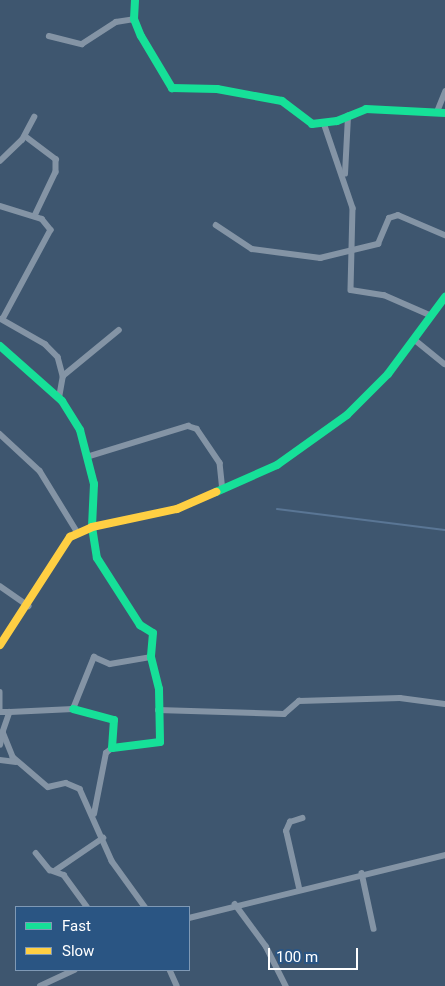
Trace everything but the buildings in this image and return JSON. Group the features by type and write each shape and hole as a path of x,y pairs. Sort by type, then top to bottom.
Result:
{"street":[{"path":"135,0 134,19 172,88 217,89 282,101 312,124 324,123 366,109 441,113 445,92"},
{"path":"49,36 82,44 116,22 134,19"},
{"path":"345,174 348,116"},
{"path":"0,161 25,136 34,117"},
{"path":"324,123 345,174 353,208 351,290 384,295 432,316"},
{"path":"25,136 56,159 56,172 35,216"},
{"path":"0,206 35,216 51,230 2,319 45,344 58,356 63,376 59,398"},
{"path":"216,225 252,250 320,258 378,244 389,218 398,215 445,235"},
{"path":"0,645 29,606 62,550 78,533 92,527 177,509 223,493 276,465 347,415 415,340 445,297"},
{"path":"63,376 119,330"},
{"path":"415,340 445,364"},
{"path":"0,346 59,398 80,430 94,484 92,527 97,558 140,625 153,633 151,657 160,742 112,748 106,753 94,814"},
{"path":"87,456 188,426 198,429 220,463 223,493"},
{"path":"0,434 40,471 78,533"},
{"path":"0,586 29,606"},
{"path":"73,709 94,657 110,664 151,657"},
{"path":"0,692 0,712 73,709 114,720 112,748"},
{"path":"158,710 284,714 299,700 400,698 445,704"},
{"path":"0,745 10,712"},
{"path":"3,732 16,762 48,787 74,784 94,814 112,861 144,906"},
{"path":"0,760 16,762"},
{"path":"300,888 286,831 290,822 302,818"},
{"path":"36,853 50,870 56,870 103,838"},
{"path":"190,918 300,888 445,855"},
{"path":"56,870 86,906"},
{"path":"362,873 374,929"},
{"path":"235,904 266,946 286,986"},
{"path":"40,986 72,971"},
{"path":"170,971 178,986"}],"waterway":[{"path":"277,509 445,530"}],"traffic: fast":[{"path":"135,0 134,19 141,36 172,88 217,89 282,101 312,124 337,121 366,109 445,113"},
{"path":"216,492 277,465 347,415 388,374 445,297"},
{"path":"0,346 62,401 80,430 94,484 92,527 97,558 140,625 153,633 151,657 159,689 160,742 112,748 114,720 73,709"}],"traffic: slow":[{"path":"0,645 70,537 92,527 177,509 216,492"}]}
